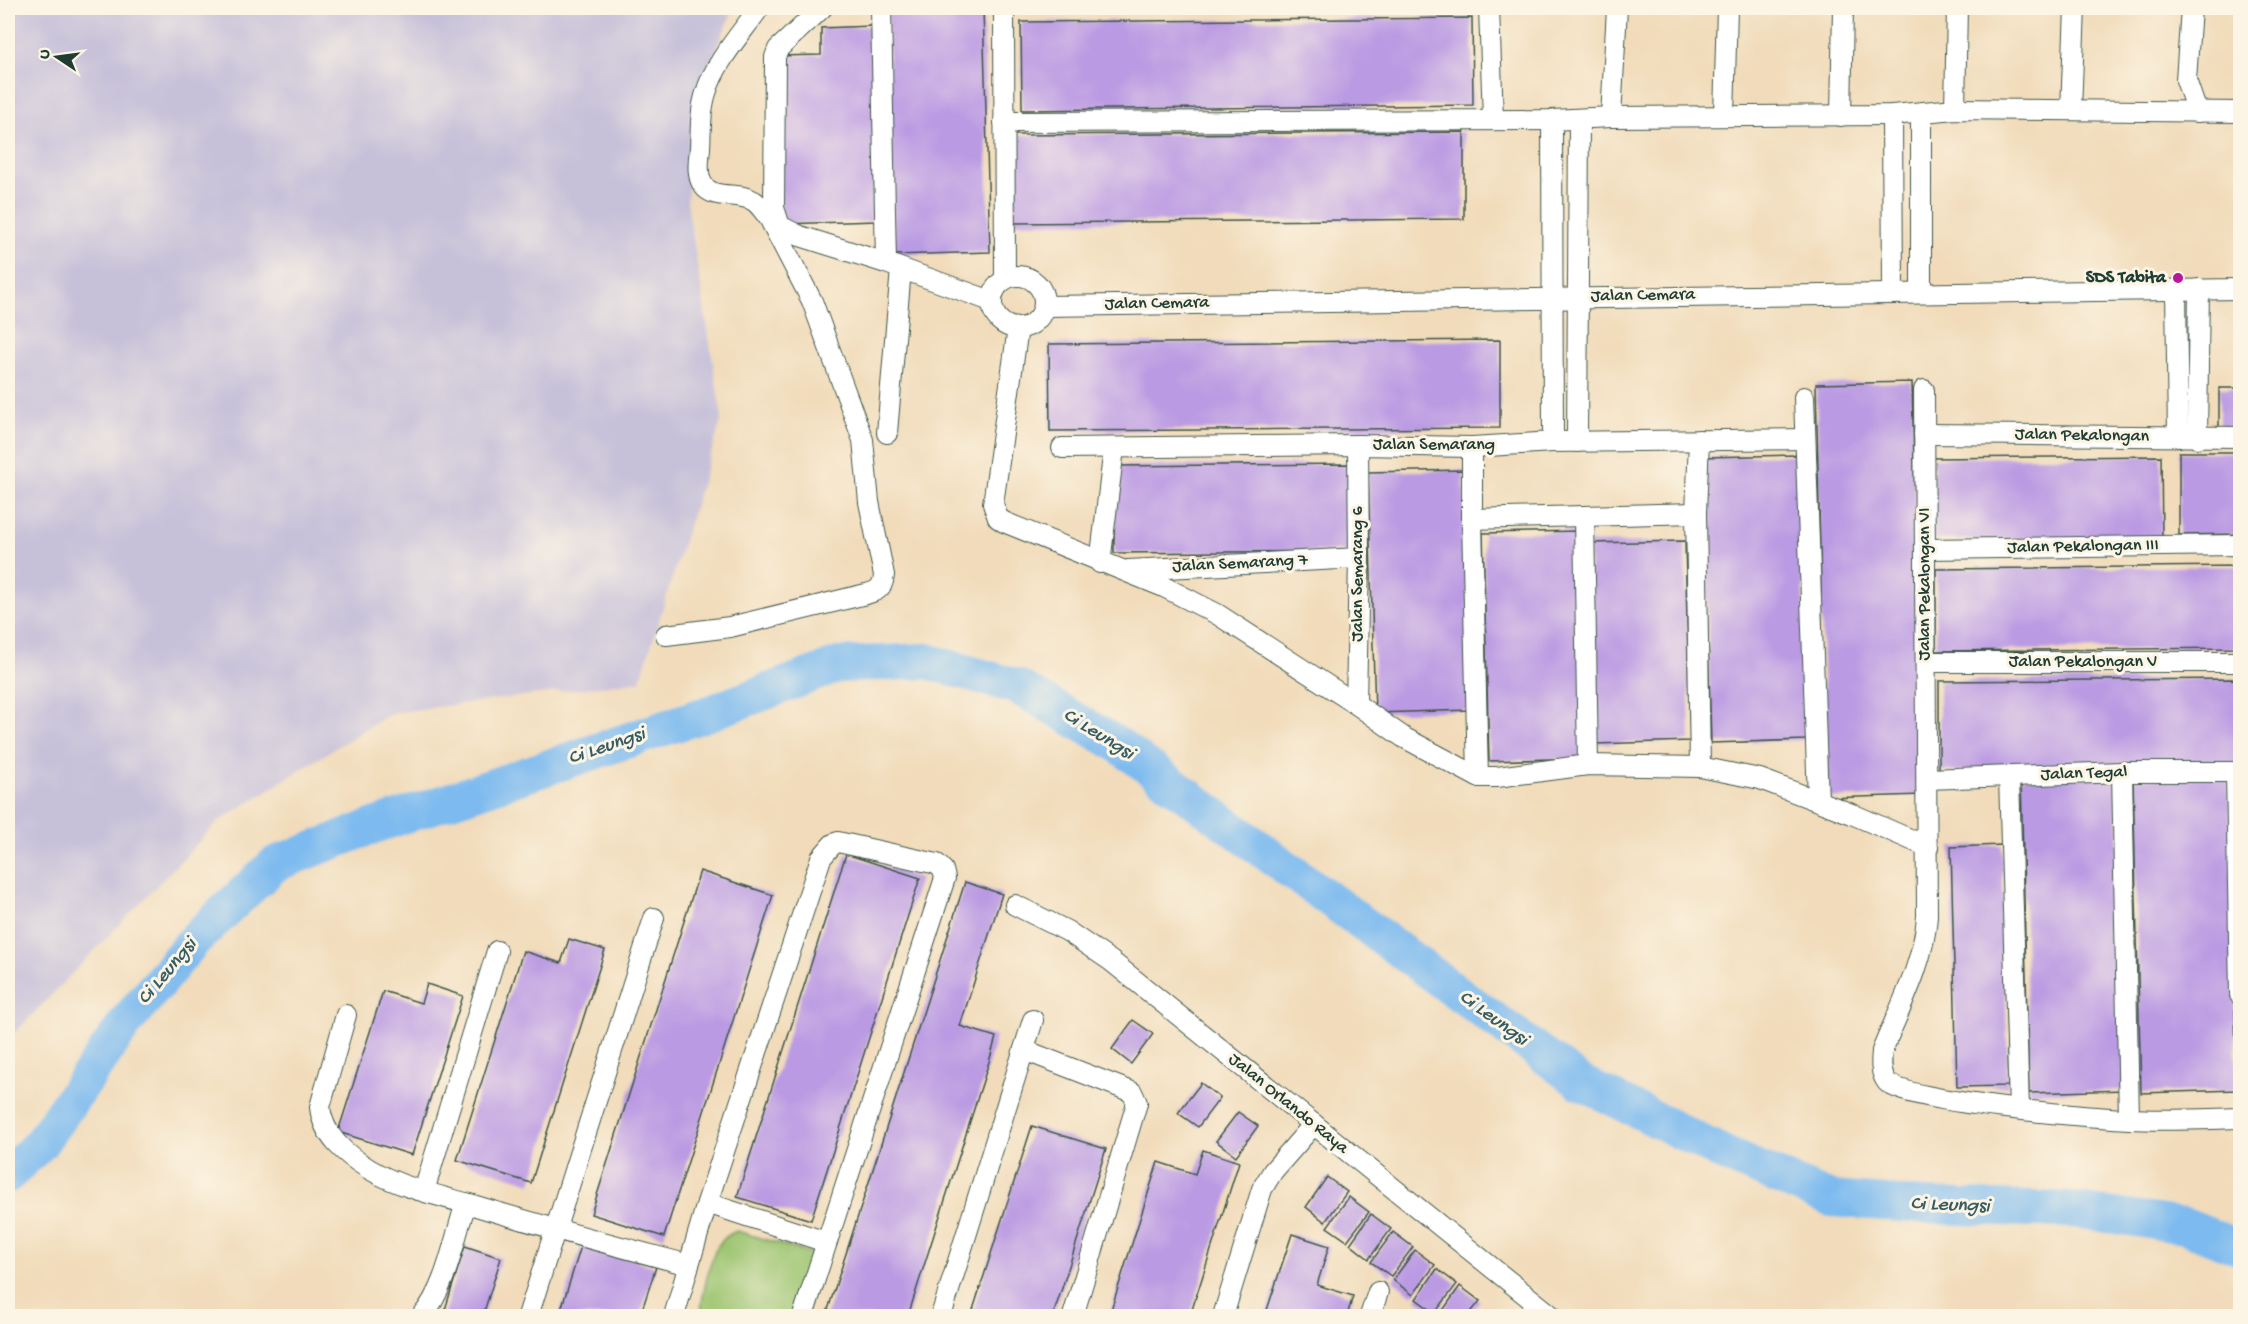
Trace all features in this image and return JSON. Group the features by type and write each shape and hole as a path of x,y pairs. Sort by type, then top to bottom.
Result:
{"street":[{"path":"666,635 752,622 876,591 884,583 869,502 863,440 812,301 769,218 760,206 745,197 723,195 710,190 702,184 699,173 702,113 706,93 713,74 759,8"},
{"path":"822,8 778,49 775,57 774,208 780,226 991,301"},
{"path":"881,8 893,266 887,433"},
{"path":"1004,8 1005,278"},
{"path":"1490,8 1493,119"},
{"path":"1611,117 1617,8"},
{"path":"1724,116 1727,8"},
{"path":"1841,116 1843,8"},
{"path":"1955,109 1958,8"},
{"path":"2071,110 2075,8"},
{"path":"2191,8 2186,80 2197,112"},
{"path":"1004,122 1552,120 1611,117 1892,115 1955,109 2241,112"},
{"path":"1921,114 1921,292"},
{"path":"1892,115 1893,292"},
{"path":"1577,442 1579,119"},
{"path":"1552,120 1553,442"},
{"path":"1018,275 1031,278 1040,288 1045,306 1031,324 1018,328 1005,325 995,315 991,301 995,288 1005,278 1018,275"},
{"path":"2176,289 2187,437"},
{"path":"2187,437 2199,289"},
{"name":"Jalan Cemara","path":"1045,306 1893,292 2241,289"},
{"path":"1018,328 993,504 994,511 1004,522 1164,587 1217,614 1403,737 1478,777 1497,777 1588,765 1700,767 1760,779 1928,847"},
{"name":"Jalan Pekalongan VI","path":"1924,390 1928,847 1926,936 1882,1051 1881,1067 1887,1082 1900,1091 2058,1114 2129,1119 2241,1118"},
{"path":"1804,397 1818,801"},
{"name":"Jalan Pekalongan","path":"1924,434 2241,437"},
{"name":"Jalan Semarang","path":"1062,448 1358,445 1472,447 1553,442 1805,439"},
{"path":"1699,440 1696,513 1700,767"},
{"name":"Jalan Semarang 6","path":"1356,704 1359,558 1358,445"},
{"path":"1472,447 1478,777"},
{"path":"1100,562 1114,448"},
{"path":"1472,519 1696,513"},
{"path":"1584,516 1588,765"},
{"name":"Jalan Pekalongan III","path":"1925,549 2241,545"},
{"name":"Jalan Semarang 7","path":"1120,570 1359,558"},
{"name":"Jalan Pekalongan V","path":"1926,662 2241,662"},
{"path":"2122,772 2129,1119"},
{"name":"Jalan Tegal","path":"1927,779 2122,772 2238,772"},
{"path":"2238,772 2241,995"},
{"path":"2009,777 2019,1109"},
{"path":"674,1317 707,1203 821,858 832,844 838,842 937,864 943,870 945,878 803,1317"},
{"name":"Jalan Orlando Raya","path":"1015,905 1068,931 1111,961 1552,1317"},
{"path":"528,1317 654,918"},
{"path":"424,1191 498,951"},
{"path":"346,1015 320,1107 322,1122 332,1140 358,1162 372,1171 424,1191 556,1230 689,1265"},
{"path":"941,1317 1034,1020"},
{"path":"1024,1050 1132,1092 1136,1097 1137,1103 1073,1317"},
{"path":"1223,1317 1262,1189 1273,1171 1314,1124"},
{"path":"422,1317 431,1306 438,1290 466,1203"},
{"path":"707,1203 826,1242"},
{"path":"1370,1317 1378,1292"}],"shaded area":[{"path":"8,8 734,8 695,98 687,202 722,418 640,681 391,713 219,821 8,1040"}],"green space":[{"path":"737,1231 810,1253 818,1264 806,1316 702,1316 704,1292 715,1251 724,1239"}],"building":[{"path":"887,8 983,8 990,252 894,255"},
{"path":"1472,18 1473,105 1022,110 1021,22"},
{"path":"872,26 877,221 781,224 777,56 821,55 821,28"},
{"path":"1464,132 1464,219 1013,223 1013,135"},
{"path":"1500,340 1500,428 1050,431 1049,344"},
{"path":"1912,382 1922,795 1826,798 1816,384"},
{"path":"2219,388 2240,388 2240,429 2219,429"},
{"path":"2179,452 2240,452 2240,534 2179,535"},
{"path":"1799,455 1807,740 1711,743 1703,457"},
{"path":"2161,456 2162,538 1934,540 1933,458"},
{"path":"1353,464 1353,551 1114,553 1114,466"},
{"path":"1464,470 1471,710 1375,713 1368,472"},
{"path":"1579,531 1585,758 1489,761 1483,533"},
{"path":"1685,541 1690,741 1594,744 1589,543"},
{"path":"2240,566 2240,648 1936,651 1936,569"},
{"path":"2240,679 2240,769 1939,771 1939,681"},
{"path":"2117,776 2125,1090 2029,1093 2021,778"},
{"path":"2229,776 2237,1090 2141,1093 2133,779"},
{"path":"2002,845 2008,1086 1957,1087 1951,847"},
{"path":"846,854 920,878 811,1220 737,1197"},
{"path":"700,871 773,895 664,1237 591,1214"},
{"path":"965,882 1002,894 960,1026 996,1037 908,1316 826,1316"},
{"path":"569,939 605,950 531,1183 457,1160 523,951 561,963"},
{"path":"427,984 463,996 412,1155 338,1132 383,991 421,1003"},
{"path":"1133,1020 1153,1034 1131,1064 1112,1049"},
{"path":"1201,1083 1220,1098 1198,1127 1178,1113"},
{"path":"1238,1112 1258,1126 1236,1156 1216,1141"},
{"path":"1032,1126 1106,1149 1064,1282 1053,1316 971,1316"},
{"path":"1203,1150 1239,1162 1190,1316 1109,1316 1158,1162 1195,1174"},
{"path":"1327,1177 1347,1192 1325,1222 1306,1207"},
{"path":"1349,1197 1369,1212 1347,1241 1327,1227"},
{"path":"1371,1214 1391,1229 1369,1259 1350,1244"},
{"path":"1393,1232 1413,1247 1391,1276 1371,1262"},
{"path":"1292,1234 1329,1246 1317,1285 1353,1296 1347,1316 1265,1316"},
{"path":"582,1243 656,1267 640,1316 559,1316"},
{"path":"465,1246 501,1258 483,1316 443,1316"},
{"path":"1415,1250 1435,1265 1413,1295 1393,1280"},
{"path":"1437,1269 1457,1284 1435,1313 1416,1299"},
{"path":"1460,1286 1480,1301 1468,1316 1439,1316"}],"waterway":[{"name":"Ci Leungsi","path":"8,1175 40,1144 127,1021 195,939 275,864 371,827 715,711 838,665 927,661 1018,687 1117,744 1580,1082 1729,1156 1831,1199 1926,1206 2072,1210 2185,1226 2240,1248"}],"place":[{"name":"SDS Tabita","path":"2178,278"}]}
